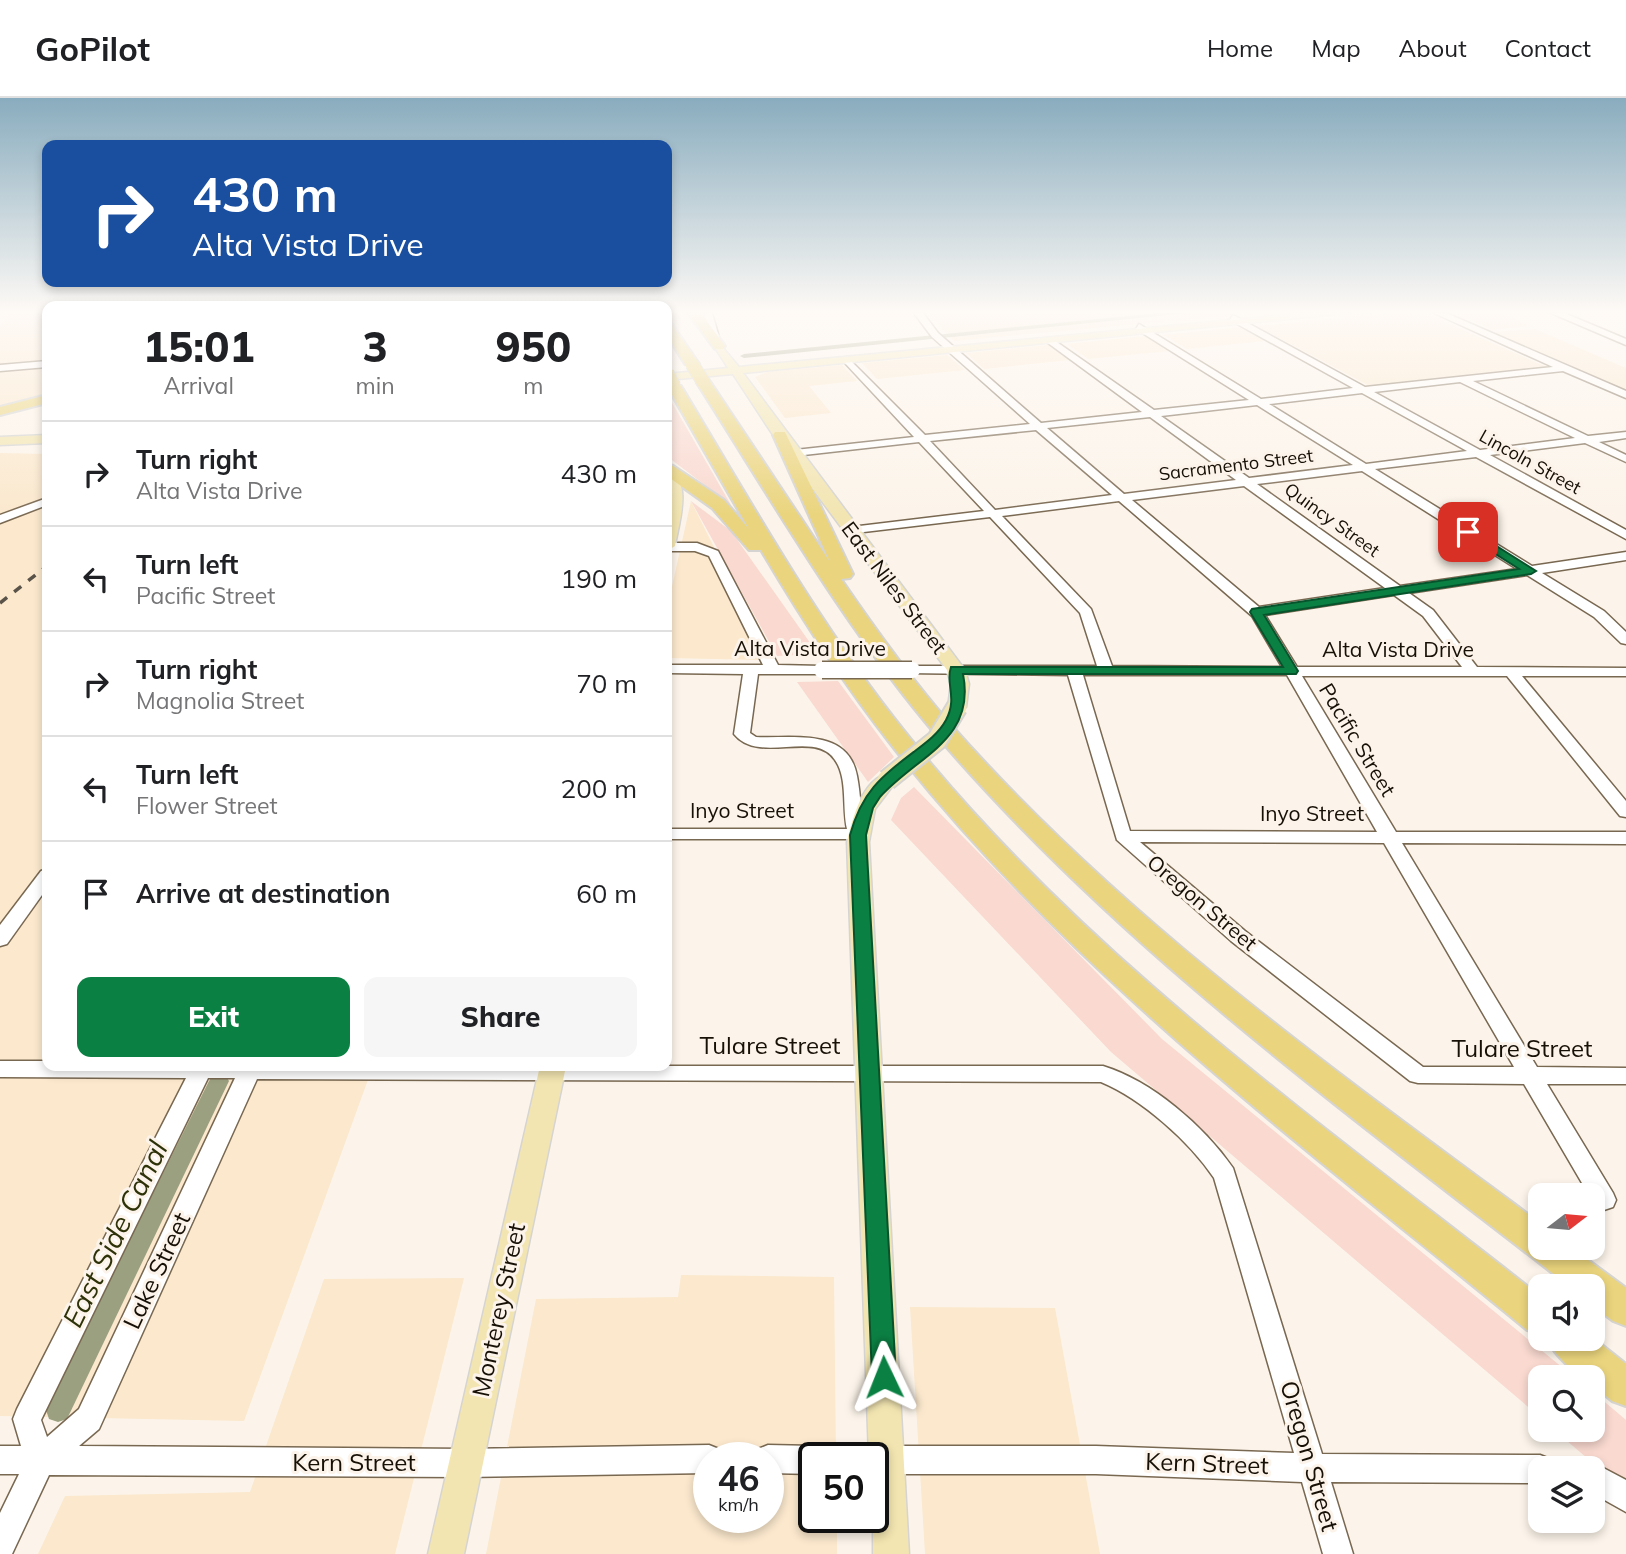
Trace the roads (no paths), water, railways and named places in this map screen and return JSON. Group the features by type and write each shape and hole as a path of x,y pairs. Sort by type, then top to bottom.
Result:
{"highway":[{"path":"703,381 860,620 927,710 981,772 1172,955 1360,1107 1528,1234"},
{"path":"672,385 807,608 898,739 999,852 1074,928 1275,1103 1528,1308"},
{"path":"0,411 42,400"},
{"path":"0,417 42,407"},
{"path":"780,435 860,609 860,620"},
{"path":"672,472 718,504 737,522 807,608"},
{"path":"1562,1260 1626,1309"},
{"path":"1581,1351 1626,1388"}],"main road":[{"path":"720,381 751,392"},
{"name":"East Niles Street","path":"743,381 780,435 956,670 960,684 953,720 939,739 887,780 865,808 858,835 871,1073 880,1442"},
{"path":"0,434 42,433"},
{"path":"0,441 42,439"},
{"path":"0,450 42,451"},
{"path":"672,485 677,496 672,521"},
{"name":"Monterey Street","path":"446,1554 552,1071"},
{"name":"East Niles Street","path":"889,1533 891,1554"}],"street":[{"path":"866,381 1086,612 1106,671"},
{"name":"Pacific Street","path":"987,381 1256,612 1595,1183"},
{"name":"Quincy Street","path":"1106,381 1428,613 1473,672"},
{"path":"1227,381 1600,614 1626,640"},
{"name":"Lincoln Street","path":"1346,381 1626,534"},
{"path":"795,453 1443,381"},
{"path":"1465,381 1626,459"},
{"path":"1594,381 1626,395"},
{"name":"Sacramento Street","path":"851,531 1626,435"},
{"path":"0,519 42,503"},
{"path":"672,546 704,549 716,558 773,670"},
{"path":"1256,612 1626,556"},
{"name":"Alta Vista Drive","path":"672,669 1626,672"},
{"path":"751,670 742,734 752,742 821,743 838,752 849,773 850,807 858,835"},
{"path":"1074,670 1123,836"},
{"path":"1511,672 1626,812"},
{"name":"Inyo Street","path":"672,834 858,835"},
{"name":"Inyo Street","path":"1123,836 1626,838"},
{"name":"Oregon Street","path":"1123,836 1238,936 1418,1075"},
{"path":"0,939 42,882"},
{"name":"Tulare Street","path":"0,1069 42,1069"},
{"path":"40,1461 27,1419 201,1071"},
{"name":"Lake Street","path":"0,1546 40,1461 89,1419 250,1071"},
{"name":"Tulare Street","path":"672,1071 1103,1074 1119,1078"},
{"name":"Tulare Street","path":"1418,1075 1626,1076"},
{"name":"Oregon Street","path":"1119,1078 1133,1086 1208,1150 1222,1168 1338,1554"},
{"name":"Kern Street","path":"0,1460 466,1463 693,1459"},
{"name":"Kern Street","path":"889,1460 1096,1460 1313,1468 1528,1469"},
{"path":"1605,1484 1626,1497"}],"waterway":[{"name":"East Side Canal","path":"58,1410 219,1081"}],"railway":[{"path":"0,603 42,570"}]}
